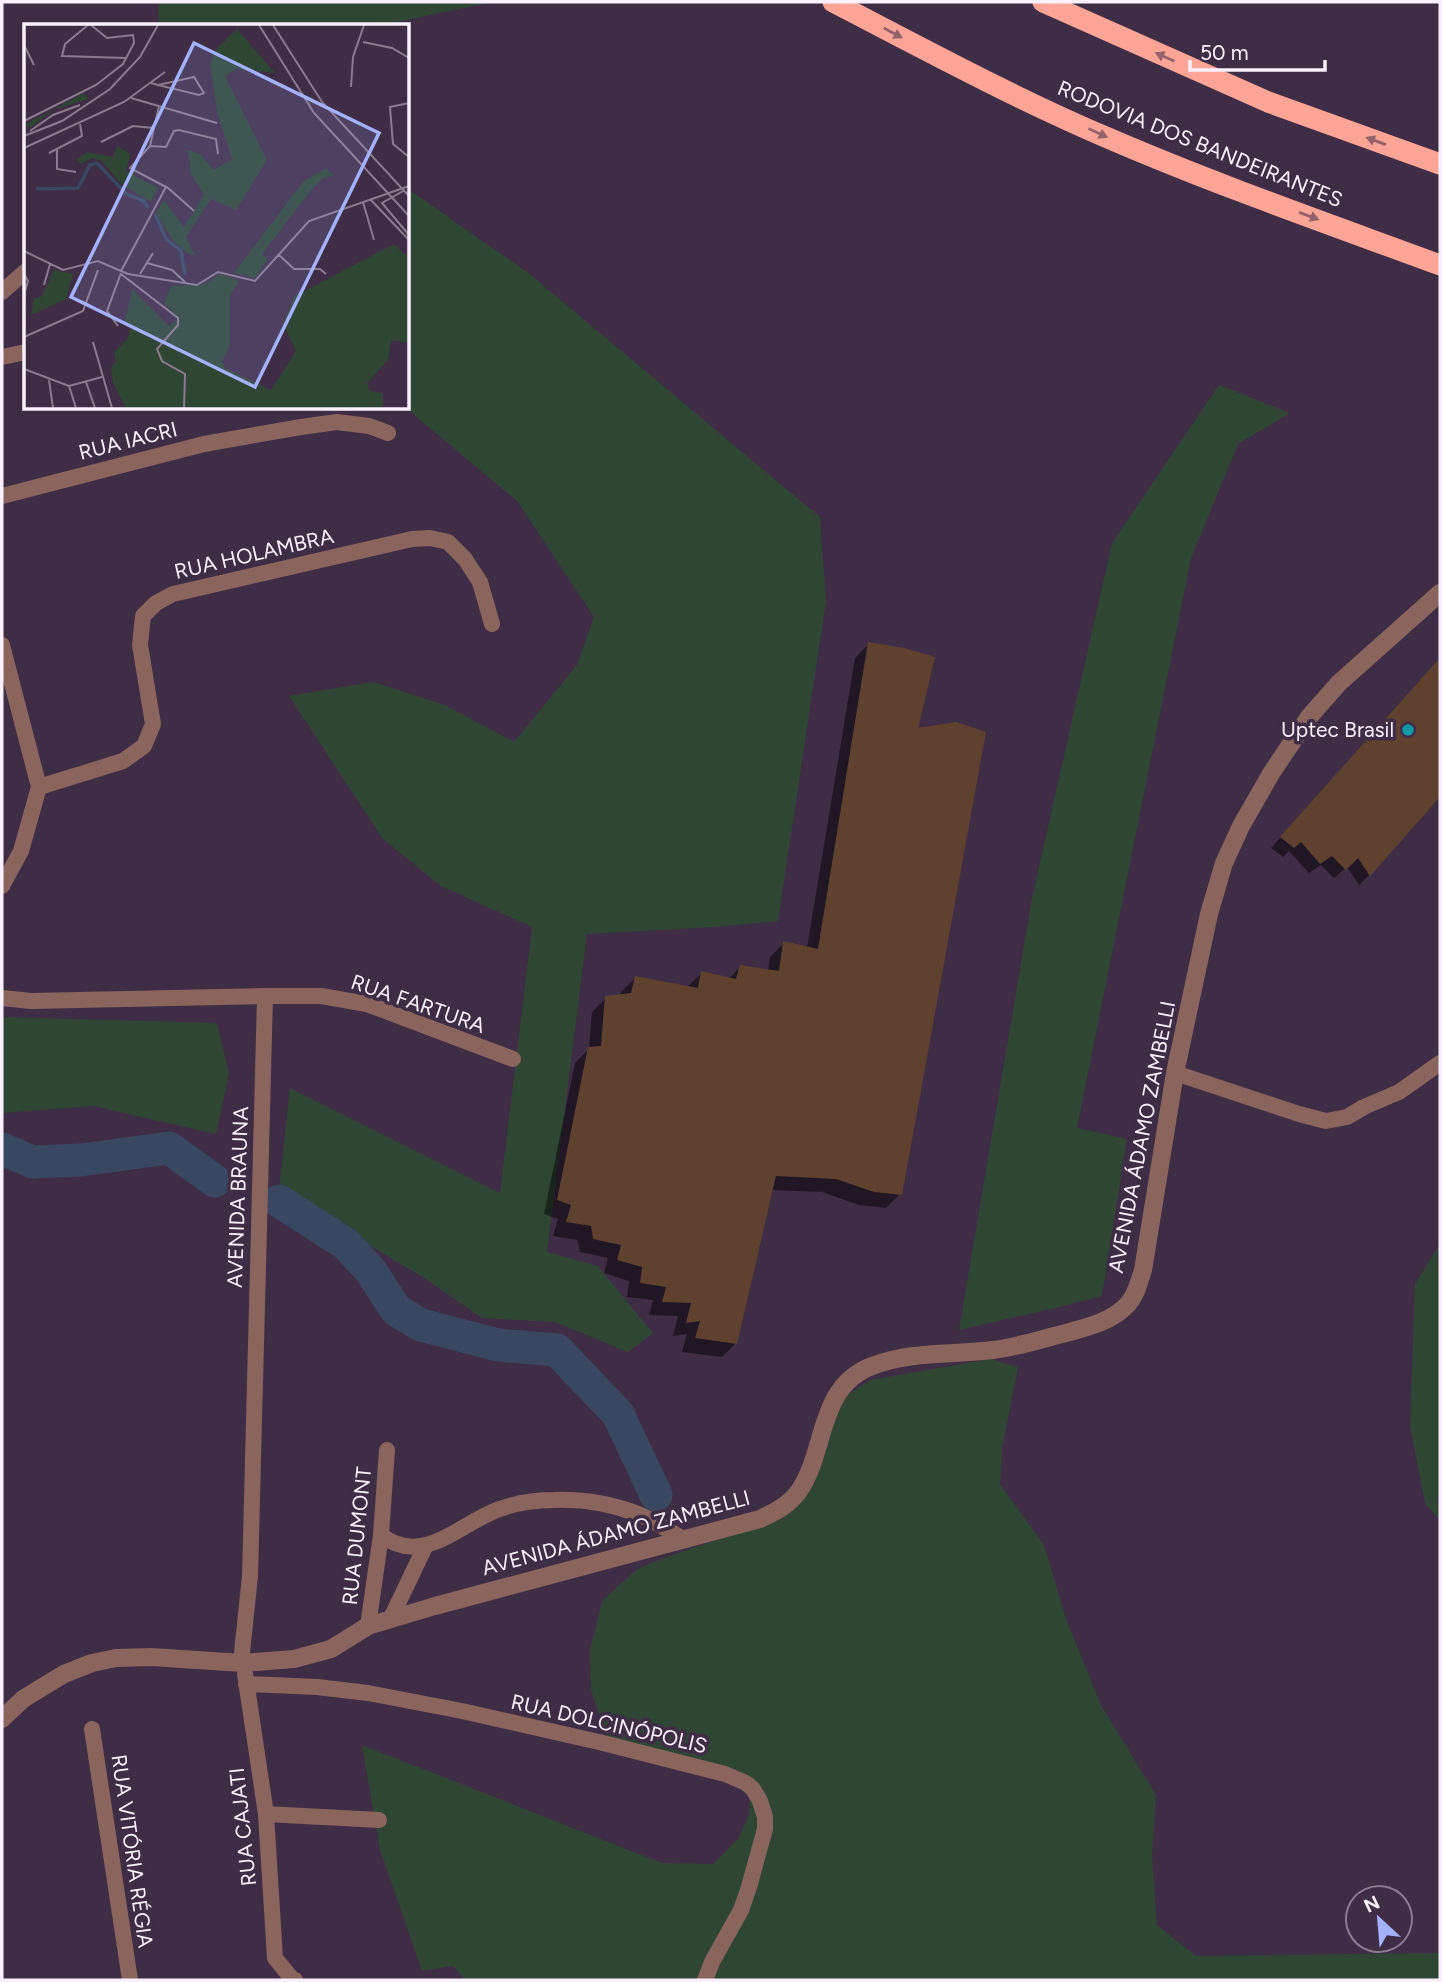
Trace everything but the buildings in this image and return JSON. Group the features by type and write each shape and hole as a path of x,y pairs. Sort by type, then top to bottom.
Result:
{"highway":[{"name":"RODOVIA DOS BANDEIRANTES","path":"833,2 973,75 1107,138 1440,265"},
{"path":"1043,2 1268,102 1440,163"}],"street":[{"path":"2,292 24,273"},
{"path":"2,357 24,352"},
{"name":"RUA IACRI","path":"2,496 204,444 301,427 337,422 369,426 388,433"},
{"name":"RUA HOLAMBRA","path":"39,788 123,761 144,746 153,724 140,645 143,617 156,603 173,594 411,539 430,538 448,542 465,559 480,582 492,624"},
{"name":"AVENIDA ÁDAMO ZAMBELLI","path":"2,1719 23,1699 64,1674 92,1663 116,1658 151,1657 242,1662 294,1658 331,1649 368,1626 435,1606 760,1519 789,1503 804,1482 829,1412 837,1395 852,1376 895,1358 995,1350 1044,1339 1114,1316 1128,1305 1135,1295 1143,1269 1175,1073 1209,914 1224,863 1241,826 1272,772 1309,717 1339,683 1440,593"},
{"path":"2,645 4,663 39,788 21,851 2,886"},
{"path":"2,998 55,1000 265,996"},
{"name":"RUA FARTURA","path":"265,996 321,996 367,1004 513,1059"},
{"name":"AVENIDA BRAUNA","path":"242,1662 250,1576 265,996"},
{"path":"1175,1073 1326,1121 1347,1117 1399,1092 1440,1063"},
{"name":"RUA DUMONT","path":"368,1626 381,1535 387,1450"},
{"path":"381,1535 401,1546 425,1546 500,1509 516,1504 555,1500 614,1506 640,1515 685,1540"},
{"path":"390,1620 425,1546"},
{"name":"RUA CAJATI","path":"242,1662 266,1814 275,1958 292,1980 295,1980"},
{"name":"RUA DOLCINÓPOLIS","path":"246,1684 317,1687 368,1693 448,1708 725,1773 746,1783 753,1789 763,1809 765,1829 741,1910 705,1980"},
{"name":"RUA VITÓRIA RÉGIA","path":"92,1729 130,1980"},
{"path":"266,1814 379,1820"}],"green space":[{"path":"158,2 492,2 388,24 159,24"},
{"path":"410,190 527,272 820,517 826,601 778,921 587,934 547,1252 598,1266 653,1333 628,1352 555,1322 482,1318 424,1278 279,1190 290,1088 500,1193 532,927 441,886 383,839 289,696 373,682 445,705 514,742 577,665 594,617 517,501 408,410"},
{"path":"1219,385 1290,413 1238,444 1191,558 1077,1128 1127,1139 1102,1296 959,1330 1032,898 1112,543"},
{"path":"2,1017 217,1023 229,1074 216,1134 93,1106 2,1113"},
{"path":"1440,1244 1440,1520 1425,1503 1410,1426 1415,1284"},
{"path":"990,1359 1018,1367 1002,1449 1000,1484 1044,1545 1066,1619 1101,1705 1156,1795 1152,1855 1157,1925 1196,1956 1440,1953 1440,1980 465,1980 453,1966 422,1971 380,1850 362,1745 662,1863 713,1864 738,1839 749,1815 751,1777 608,1738 591,1691 590,1650 602,1601 637,1569 775,1520 846,1396 870,1380"}],"waterway":[{"path":"2,1149 33,1162 81,1160 169,1148 215,1181"},
{"path":"279,1201 346,1244 371,1271 396,1310 421,1325 498,1345 557,1350 618,1414 656,1495"}],"place":[{"name":"Uptec Brasil","path":"1408,730"}]}
